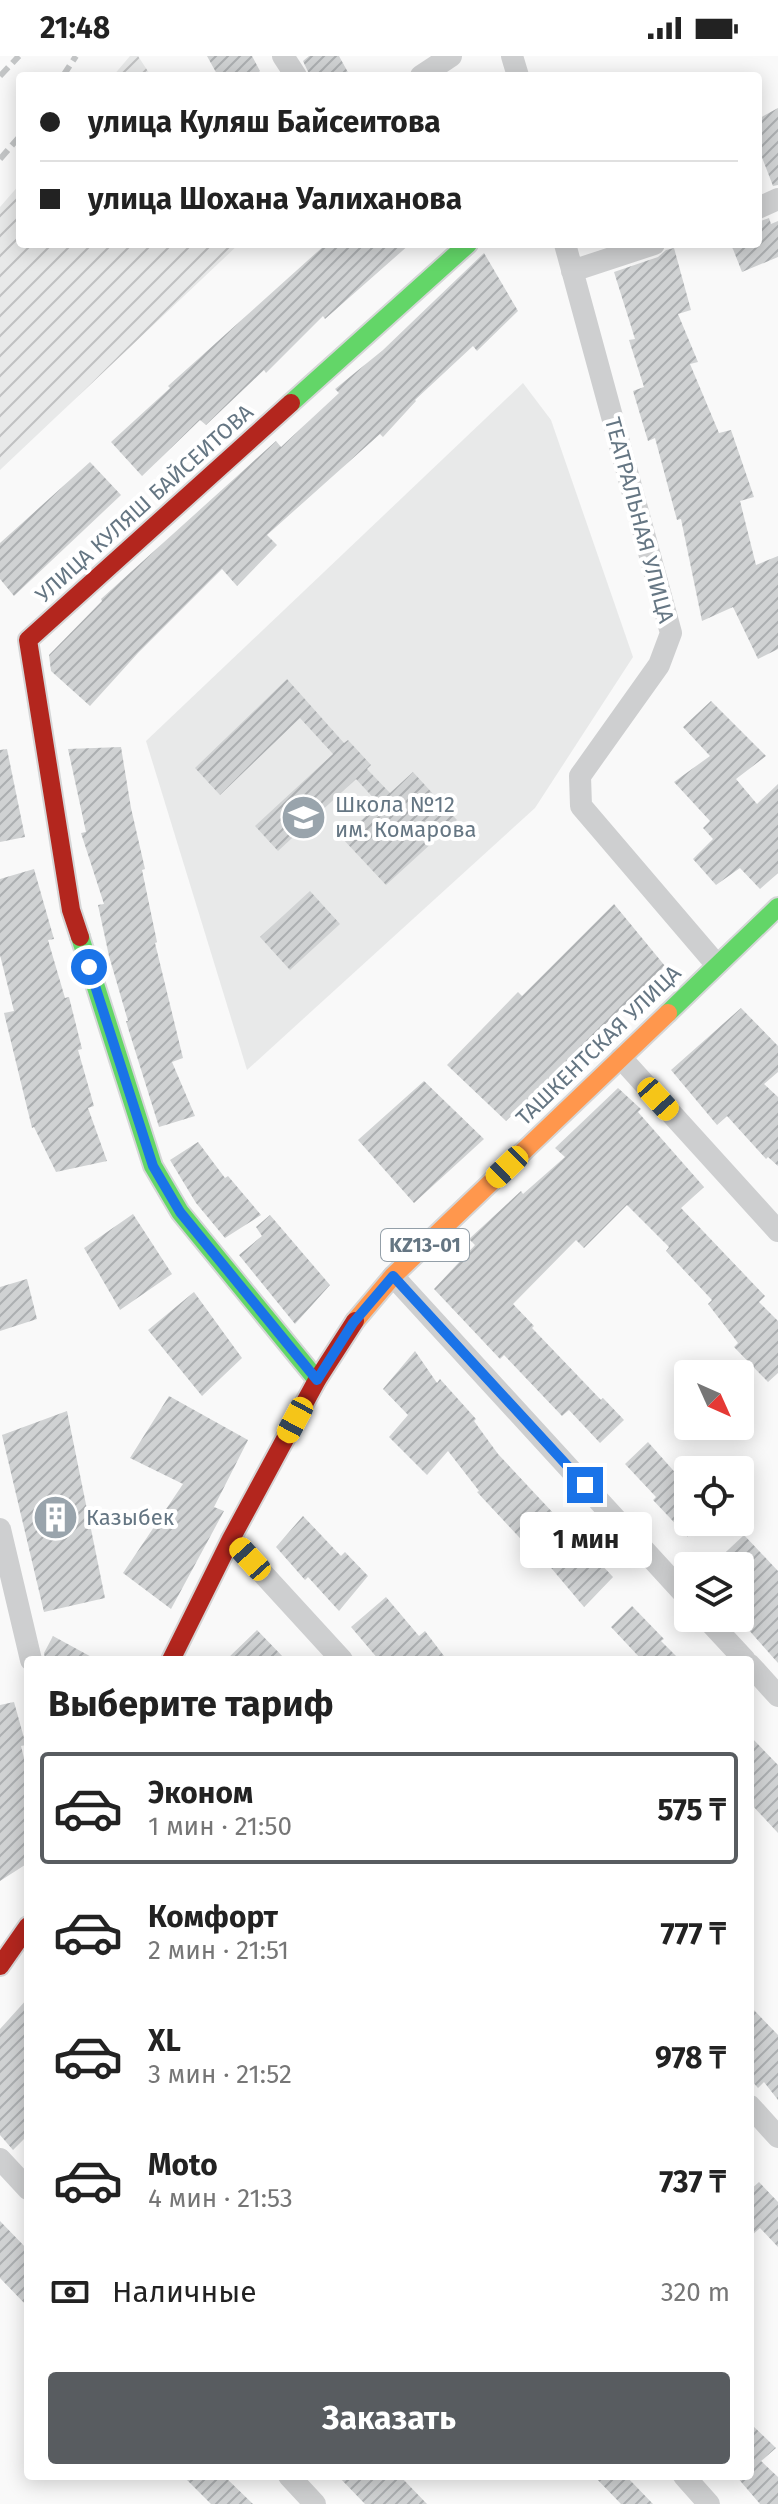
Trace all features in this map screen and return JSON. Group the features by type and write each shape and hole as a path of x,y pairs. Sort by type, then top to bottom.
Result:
{"street":[{"path":"427,72 451,56"},
{"name":"УЛИЦА КУЛЯШ БАЙСЕИТОВА","path":"317,1380 180,1212 153,1166 71,910 28,640 464,248"},
{"name":"ТЕАТРАЛЬНАЯ УЛИЦА","path":"566,248 671,633 659,665 580,776 581,806 716,964"},
{"path":"572,271 642,248"},
{"name":"ТАШКЕНТСКАЯ УЛИЦА","path":"173,1656 231,1539 317,1380 353,1323 393,1276 778,907"},
{"path":"621,1058 778,1231"},
{"path":"393,1276 674,1583"},
{"path":"0,1529 30,1656"},
{"path":"231,1539 338,1656"},
{"path":"719,1632 741,1656"},
{"path":"754,1669 778,1696"},
{"path":"0,1966 24,1932"},
{"path":"754,2110 778,2137"},
{"path":"0,2159 24,2185"},
{"path":"293,2480 315,2504"},
{"path":"688,2480 709,2504"}],"shaded area":[{"path":"130,56 138,56 148,72 116,72"},
{"path":"16,189 16,248 235,248 0,470 0,207"},
{"path":"523,383 551,420 633,657 535,808 247,1070 146,741"}],"building":[{"path":"207,56 252,56 260,71 258,72 216,72"},
{"path":"309,56 339,56 348,72 308,72 303,61"},
{"path":"778,108 778,185 773,186 762,157 762,117"},
{"path":"769,218 771,224 778,221 778,257 742,272 733,248 762,248 762,221"},
{"path":"322,248 405,248 325,319 323,316 266,373 264,370 206,425 200,420 142,476 111,442 170,388 168,386"},
{"path":"674,248 691,310 678,314 698,362 690,364 719,433 731,430 754,497 740,501 756,565 778,556 778,649 758,659 733,607 702,621 681,519 677,520 655,438 648,441 633,391 644,387 629,340 635,339 614,272 658,257"},
{"path":"484,253 518,311 477,351 473,346 415,400 383,437 380,434 267,535 277,545 237,586 222,569 90,706 51,671 49,655 101,599 276,441 281,447 339,393 335,389 383,350"},
{"path":"90,462 121,495 14,596 0,579 0,543"},
{"path":"287,679 344,743 348,740 371,765 367,769 390,793 413,772 457,820 386,885 342,838 379,804 356,779 278,851 255,826 333,754 300,718 220,795 195,768"},
{"path":"711,701 766,756 736,779 757,804 778,784 778,873 760,889 740,868 716,885 693,859 713,839 703,828 710,821 674,782 710,756 683,727"},
{"path":"121,747 145,869 142,870 155,943 183,1058 172,1062 195,1116 159,1127 109,956 98,905 104,904 81,833 86,832 68,749"},
{"path":"7,749 25,837 0,842 0,750"},
{"path":"34,869 54,939 48,940 65,998 69,997 82,1049 78,1050 94,1106 88,1108 107,1161 56,1172 32,1128 4,1013 14,1011 0,955 0,879"},
{"path":"310,891 340,924 290,970 260,937"},
{"path":"614,904 665,966 506,1121 447,1065 518,992 522,996"},
{"path":"741,1008 778,1046 778,1072 764,1084 778,1097 778,1166 768,1157 766,1159 727,1116 717,1125 671,1070"},
{"path":"424,1081 484,1139 414,1203 358,1140"},
{"path":"618,1088 641,1109 638,1112 704,1187 681,1208 765,1296 759,1302 778,1321 778,1373 768,1382 754,1368 754,1360 747,1360 734,1347 738,1343 708,1304 712,1300 666,1251 669,1247 627,1205 584,1248 576,1240 513,1304 534,1326 532,1328 624,1420 600,1443 569,1410 562,1416 504,1355 500,1359 434,1289 475,1245 469,1239 521,1191 523,1194 565,1157 555,1148"},
{"path":"198,1142 225,1178 228,1176 261,1215 225,1238 196,1203 170,1160"},
{"path":"133,1214 172,1274 120,1310 84,1248"},
{"path":"270,1215 330,1285 295,1324 239,1255 262,1236 256,1227"},
{"path":"27,1279 37,1319 0,1331 0,1287"},
{"path":"194,1292 242,1358 202,1396 148,1330"},
{"path":"415,1351 437,1383 440,1379 476,1419 474,1421 498,1454 613,1577 584,1607 547,1563 545,1565 477,1492 448,1451 427,1475 389,1437 408,1415 383,1389"},
{"path":"169,1396 248,1440 214,1507 224,1511 171,1609 123,1573 183,1484 130,1458"},
{"name":"Казыбек","path":"67,1411 105,1598 44,1612 2,1435"},
{"path":"648,1442 674,1471 674,1522 653,1500 656,1497 625,1464"},
{"path":"303,1516 341,1556 345,1552 368,1576 339,1611 308,1577 305,1580 276,1547"},
{"path":"745,1536 778,1571 778,1663 751,1632 754,1632 754,1552 726,1552"},
{"path":"386,1597 419,1636 425,1631 444,1656 376,1656 351,1627"},
{"path":"632,1606 676,1656 638,1656 611,1627"},
{"path":"257,1630 282,1656 230,1656"},
{"path":"53,1636 90,1656 44,1656"},
{"path":"14,1702 24,1738 24,1745 21,1746 24,1758 24,1866 0,1881 0,1705"},
{"path":"754,1740 778,1765 778,1833 754,1807"},
{"path":"24,2002 24,2139 13,2150 0,2135 0,2029"},
{"path":"754,2010 778,2035 778,2100 764,2082 758,2088 754,2084"},
{"path":"759,2182 778,2202 778,2247 760,2228 754,2233 754,2186"},
{"path":"0,2221 24,2246 24,2303 0,2278"},
{"path":"754,2427 776,2448 761,2461 778,2477 778,2504 760,2504 739,2480 754,2480"},
{"path":"187,2480 228,2480 253,2504 211,2504"},
{"path":"342,2480 404,2480 427,2504 365,2504"},
{"path":"598,2480 630,2480 653,2504 621,2504"}],"railway":[{"path":"0,76 19,56"},
{"path":"66,72 76,56"},
{"path":"0,159 16,141"}],"traffic: fast":[{"path":"291,403 464,248"},
{"path":"668,1013 778,907"},
{"path":"80,937 153,1166 180,1212 317,1380"}],"traffic: slow":[{"path":"355,1321 393,1276 668,1013"}],"traffic: jam":[{"path":"80,937 71,910 28,640 291,403"},
{"path":"173,1656 231,1539 317,1380 355,1321"},
{"path":"0,1966 24,1932"}],"place":[{"name":"Школа №12 им. Комарова","path":"304,817"},
{"name":"Казыбек","path":"55,1517"}],"route":[{"path":"89,967 153,1166 180,1212 317,1380 353,1323 393,1276 585,1485"}]}
